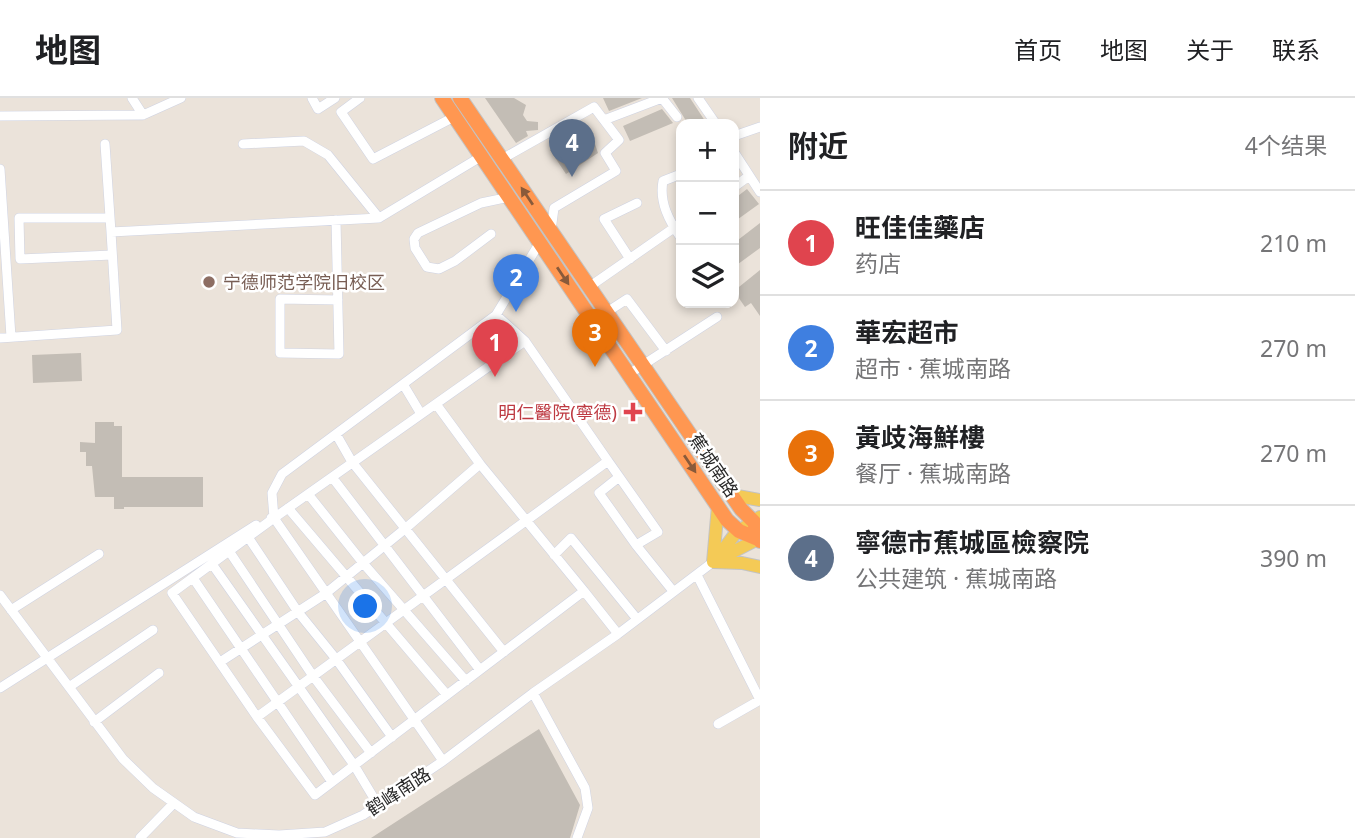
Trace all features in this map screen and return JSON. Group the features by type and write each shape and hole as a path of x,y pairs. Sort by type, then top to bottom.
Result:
{"highway":[{"name":"蕉城南路","path":"442,98 718,506 739,531 760,539 757,519 732,495 502,159 466,100"}],"main road":[{"path":"732,495 760,500"},
{"path":"713,562 718,506"},
{"path":"713,562 739,531 757,519"},
{"path":"713,562 760,539"},
{"path":"713,562 743,563 760,567"}],"street":[{"path":"132,98 143,115"},
{"path":"0,116 143,115 181,98"},
{"path":"312,98 318,109 335,98"},
{"path":"360,98 341,112 373,159 454,117"},
{"path":"604,120 662,98 677,117"},
{"path":"698,98 713,119"},
{"path":"502,159 594,107 619,140 604,153 616,171 554,208 551,231"},
{"path":"739,134 760,127"},
{"path":"243,144 304,141 328,155 379,218"},
{"path":"0,338 117,330 105,144"},
{"path":"111,232 379,218 482,156"},
{"path":"739,160 760,192"},
{"path":"0,169 11,337"},
{"path":"676,176 663,181 660,197 676,223"},
{"path":"739,182 749,176"},
{"path":"491,234 439,269 427,267 415,248 414,239 418,233 481,203 510,197"},
{"path":"630,259 604,219 637,203"},
{"path":"110,218 19,218 20,259 112,256"},
{"path":"336,220 338,300 339,354 280,353 280,299 338,300"},
{"path":"589,287 676,227"},
{"path":"443,761 274,518 272,493 282,474 496,314 540,242"},
{"path":"607,313 627,299 666,351"},
{"path":"496,314 525,341 658,532 636,545"},
{"path":"629,374 717,317"},
{"path":"525,341 172,593 257,717 315,795 584,592"},
{"path":"402,384 421,414"},
{"path":"436,404 480,464 618,634"},
{"path":"336,434 352,462 504,652"},
{"path":"257,717 608,461"},
{"path":"220,662 325,594 480,464"},
{"path":"332,477 480,670"},
{"path":"619,477 599,493 673,591"},
{"path":"308,494 363,563 466,681"},
{"path":"288,508 447,695"},
{"path":"0,688 267,517 274,518"},
{"path":"248,537 298,612 336,659 392,737"},
{"path":"554,555 571,538 637,619"},
{"path":"229,551 313,676 371,753"},
{"path":"11,610 99,554"},
{"name":"鹤峰南路","path":"0,595 123,759 173,804 194,817 237,834 279,835 325,832 363,815 443,761 713,562"},
{"path":"212,564 297,688 354,765 378,805"},
{"path":"697,575 760,700 718,724"},
{"path":"193,578 332,782"},
{"path":"69,687 153,630"},
{"path":"94,722 159,673"},
{"path":"533,693 585,788 588,808 577,838"},
{"path":"140,838 173,804"}],"building":[{"path":"485,98 514,98 526,105 523,115 527,121 538,122 538,130 526,131 528,136 516,143"},
{"path":"603,98 642,98 609,111"},
{"path":"672,98 690,98 704,119 685,119"},
{"path":"662,109 673,123 630,141 623,126"},
{"path":"573,135 578,142 593,138 598,153 566,174 550,150"},
{"path":"747,189 759,204 739,218 739,195"},
{"path":"760,223 760,248 739,263 739,239"},
{"path":"760,270 760,316 751,303 745,307 739,298 739,287"},
{"path":"81,353 82,381 33,383 32,355"},
{"path":"95,422 114,422 114,426 122,426 122,477 203,477 203,507 114,509 114,497 95,497 92,466 86,466 86,452 80,452 80,442 95,443"},
{"path":"539,729 580,805 570,838 371,838"}],"place":[{"name":"寧德市蕉城區檢察院","path":"572,177"},
{"name":"宁德师范学院旧校区","path":"209,282"},
{"name":"華宏超市","path":"516,312"},
{"name":"黃歧海鮮樓","path":"595,367"},
{"name":"旺佳佳藥店","path":"495,377"},
{"name":"明仁醫院(寧德)","path":"633,412"}]}
